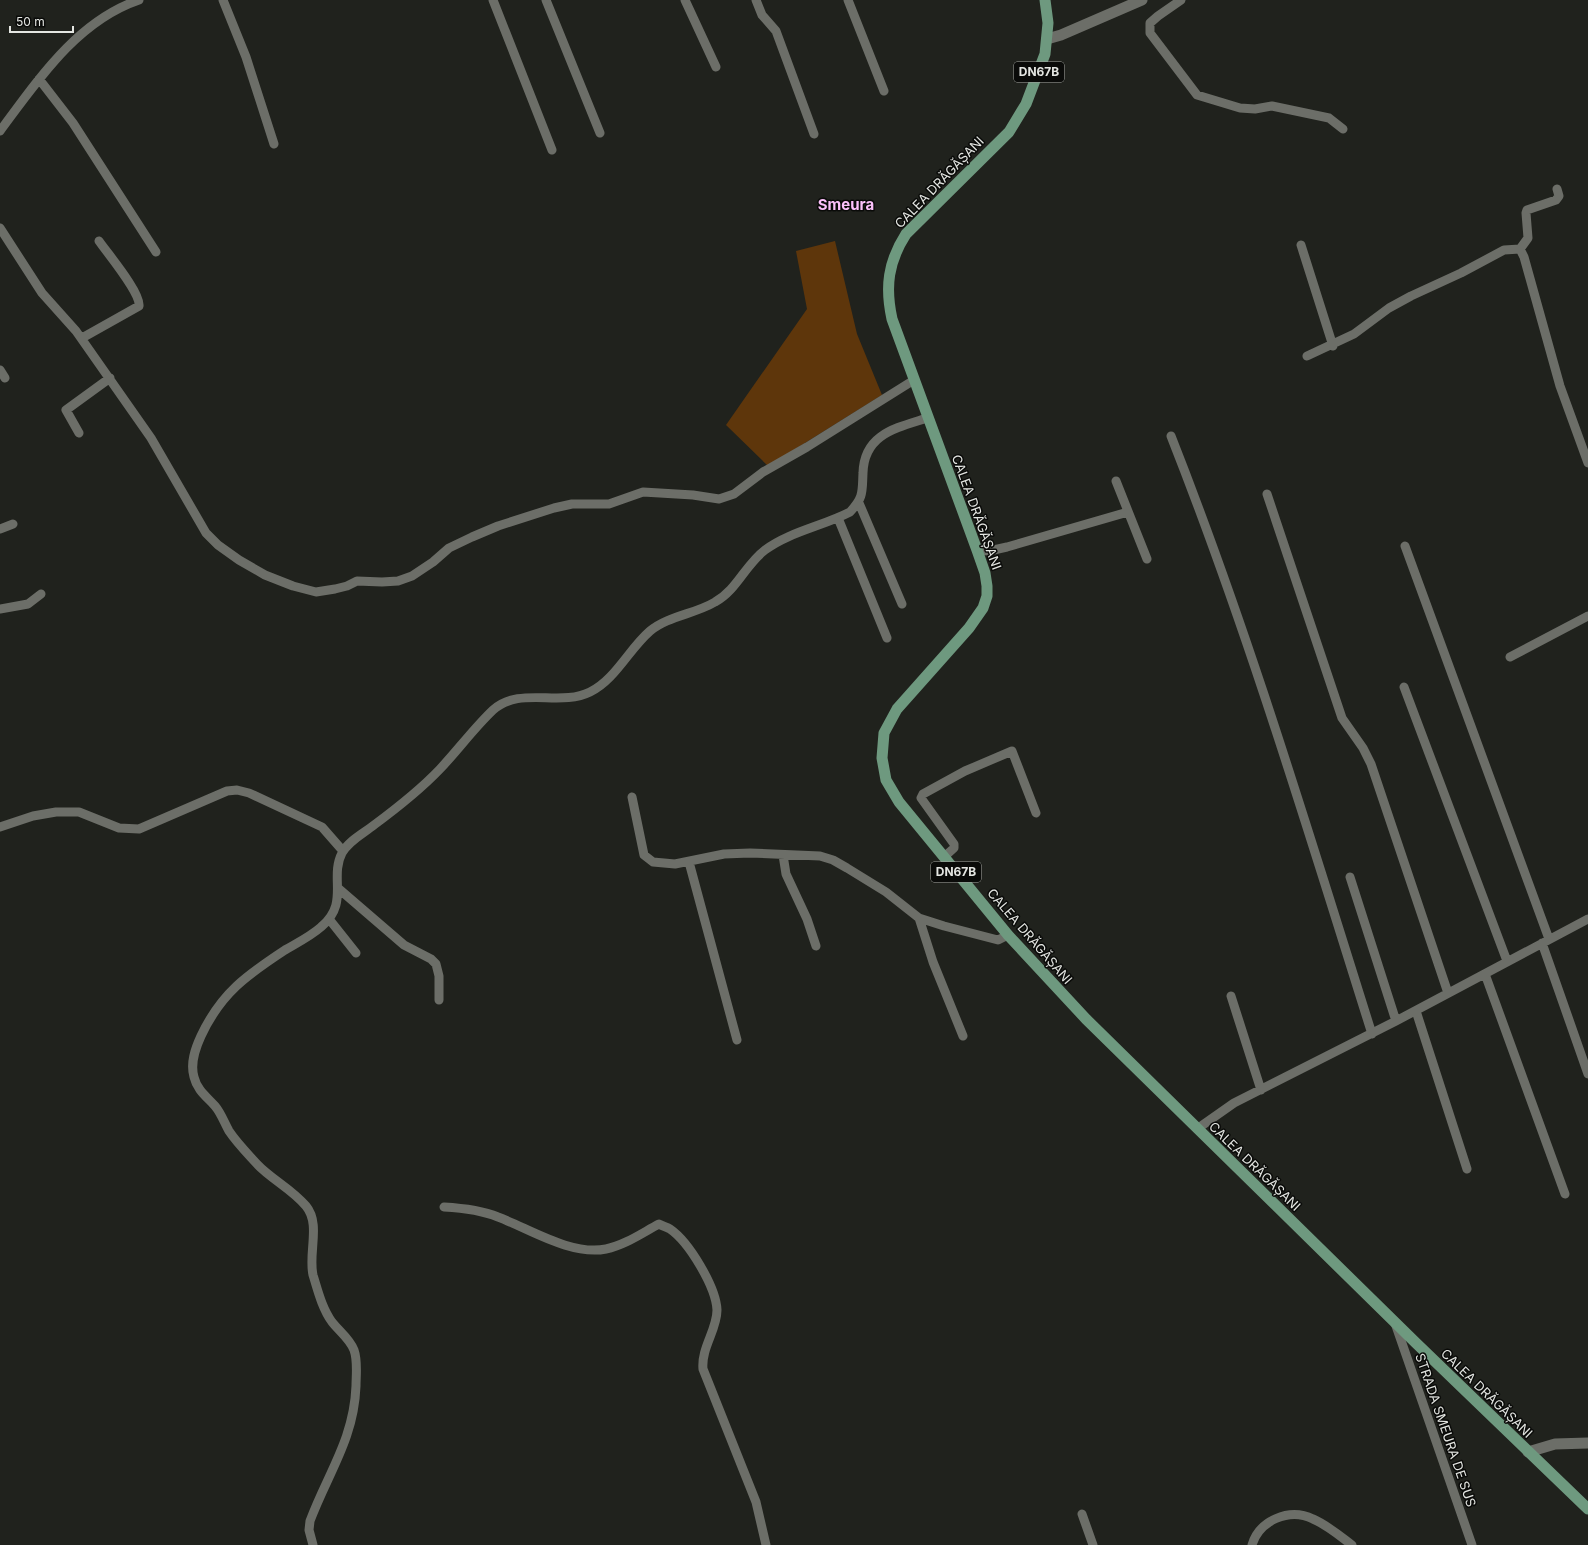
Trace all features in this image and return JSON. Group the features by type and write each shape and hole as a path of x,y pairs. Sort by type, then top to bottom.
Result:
{"main road":[{"name":"DN67B","path":"1045,0 1047,39"},
{"name":"CALEA DRĂGĂȘANI","path":"1047,39 1040,71 1026,104 1009,132 906,234 892,260 888,274 888,301 892,319 927,418 977,550 987,586 987,596 983,608 969,628 897,709 884,733 882,758 886,780 899,802 1008,935 1086,1019 1395,1323 1588,1509"}],"street":[{"path":"223,0 246,57 274,144"},
{"path":"493,0 552,150"},
{"path":"546,0 600,133"},
{"path":"685,0 716,68"},
{"path":"756,0 762,15 776,31 814,134"},
{"path":"848,0 884,91"},
{"path":"1047,39 1061,35 1142,0"},
{"path":"1182,0 1150,23 1150,34 1197,95 1240,108 1255,109 1272,106 1328,118 1343,129"},
{"path":"0,131 39,79 70,44 105,17 135,1"},
{"path":"39,79 73,123 156,252"},
{"path":"1520,249 1528,238 1526,213 1528,210 1556,200 1558,196 1557,189"},
{"path":"0,228 42,293 82,338 151,438 206,533 218,545 239,560 265,574 293,586 316,592 347,586 357,581 382,582 412,576 450,548 498,526 554,508 572,504 609,504 643,492 693,495 719,499 734,494 763,472 807,447 914,380"},
{"path":"82,338 139,306 140,302 134,290 99,241"},
{"path":"1301,245 1333,346"},
{"path":"1307,356 1333,346 1362,329 1389,308 1411,296 1504,250 1520,249"},
{"path":"1520,249 1524,257 1560,386 1585,444 1588,463"},
{"path":"79,433 66,410 110,378"},
{"path":"313,1545 309,1530 310,1520 346,1441 353,1417 356,1376 354,1350 345,1336 331,1320 321,1301 312,1272 311,1258 314,1227 313,1218 307,1207 261,1168 238,1144 219,1111 197,1085 194,1078 192,1064 194,1054 209,1019 239,981 312,934 329,919 335,909 340,861 343,851 353,841 401,805 438,771 500,705 519,698 581,696 594,690 608,678 650,631 660,624 702,610 723,598 752,562 764,551 784,540 850,512 859,503 863,493 864,461 866,453 875,440 885,434 927,418"},
{"path":"1171,436 1206,526 1298,799 1372,1034"},
{"path":"1116,482 1147,558"},
{"path":"1267,494 1342,718 1363,748 1371,764 1448,993"},
{"path":"859,503 902,604"},
{"path":"977,550 1007,547 1128,512"},
{"path":"838,518 887,638"},
{"path":"0,529 13,524"},
{"path":"1405,546 1545,941 1588,1074"},
{"path":"0,609 28,604 42,594"},
{"path":"1510,657 1588,616"},
{"path":"1404,687 1507,962"},
{"path":"944,857 954,848 954,844 921,798 923,794 965,771 1012,751 1036,813"},
{"path":"0,827 33,816 56,812 78,812 118,828 138,828 227,791 237,790 250,793 322,827 343,851"},
{"path":"632,797 644,855 653,862 675,864 724,854 750,853 783,856 808,855 833,860 886,892 919,918 998,940 1008,935"},
{"path":"783,856 786,874 807,919 816,946"},
{"path":"689,862 737,1040"},
{"path":"1350,877 1396,1021"},
{"path":"338,889 404,945 431,958 436,964 439,976 439,1000"},
{"path":"919,918 933,962 963,1036"},
{"path":"329,919 356,953"},
{"path":"1197,1129 1234,1103 1372,1034 1588,919"},
{"path":"1485,974 1565,1194"},
{"path":"1231,996 1261,1090"},
{"path":"1416,1011 1467,1169"},
{"path":"444,1207 467,1209 498,1216 564,1244 589,1250 606,1249 620,1244 659,1224 670,1229 683,1243 710,1284 717,1309 703,1354 703,1369 756,1502 766,1545"},
{"name":"STRADA SMEURA DE SUS","path":"1395,1323 1472,1545"},
{"path":"1528,1452 1555,1444 1588,1443"},
{"path":"1082,1514 1092,1545"},
{"path":"1252,1545 1259,1530 1268,1522 1283,1516 1293,1515 1312,1518 1334,1531 1352,1545"}],"shaded area":[{"path":"835,241 857,334 882,395 768,466 726,425 807,309 796,251"}],"district":[{"name":"Smeura","path":"846,205"}]}
